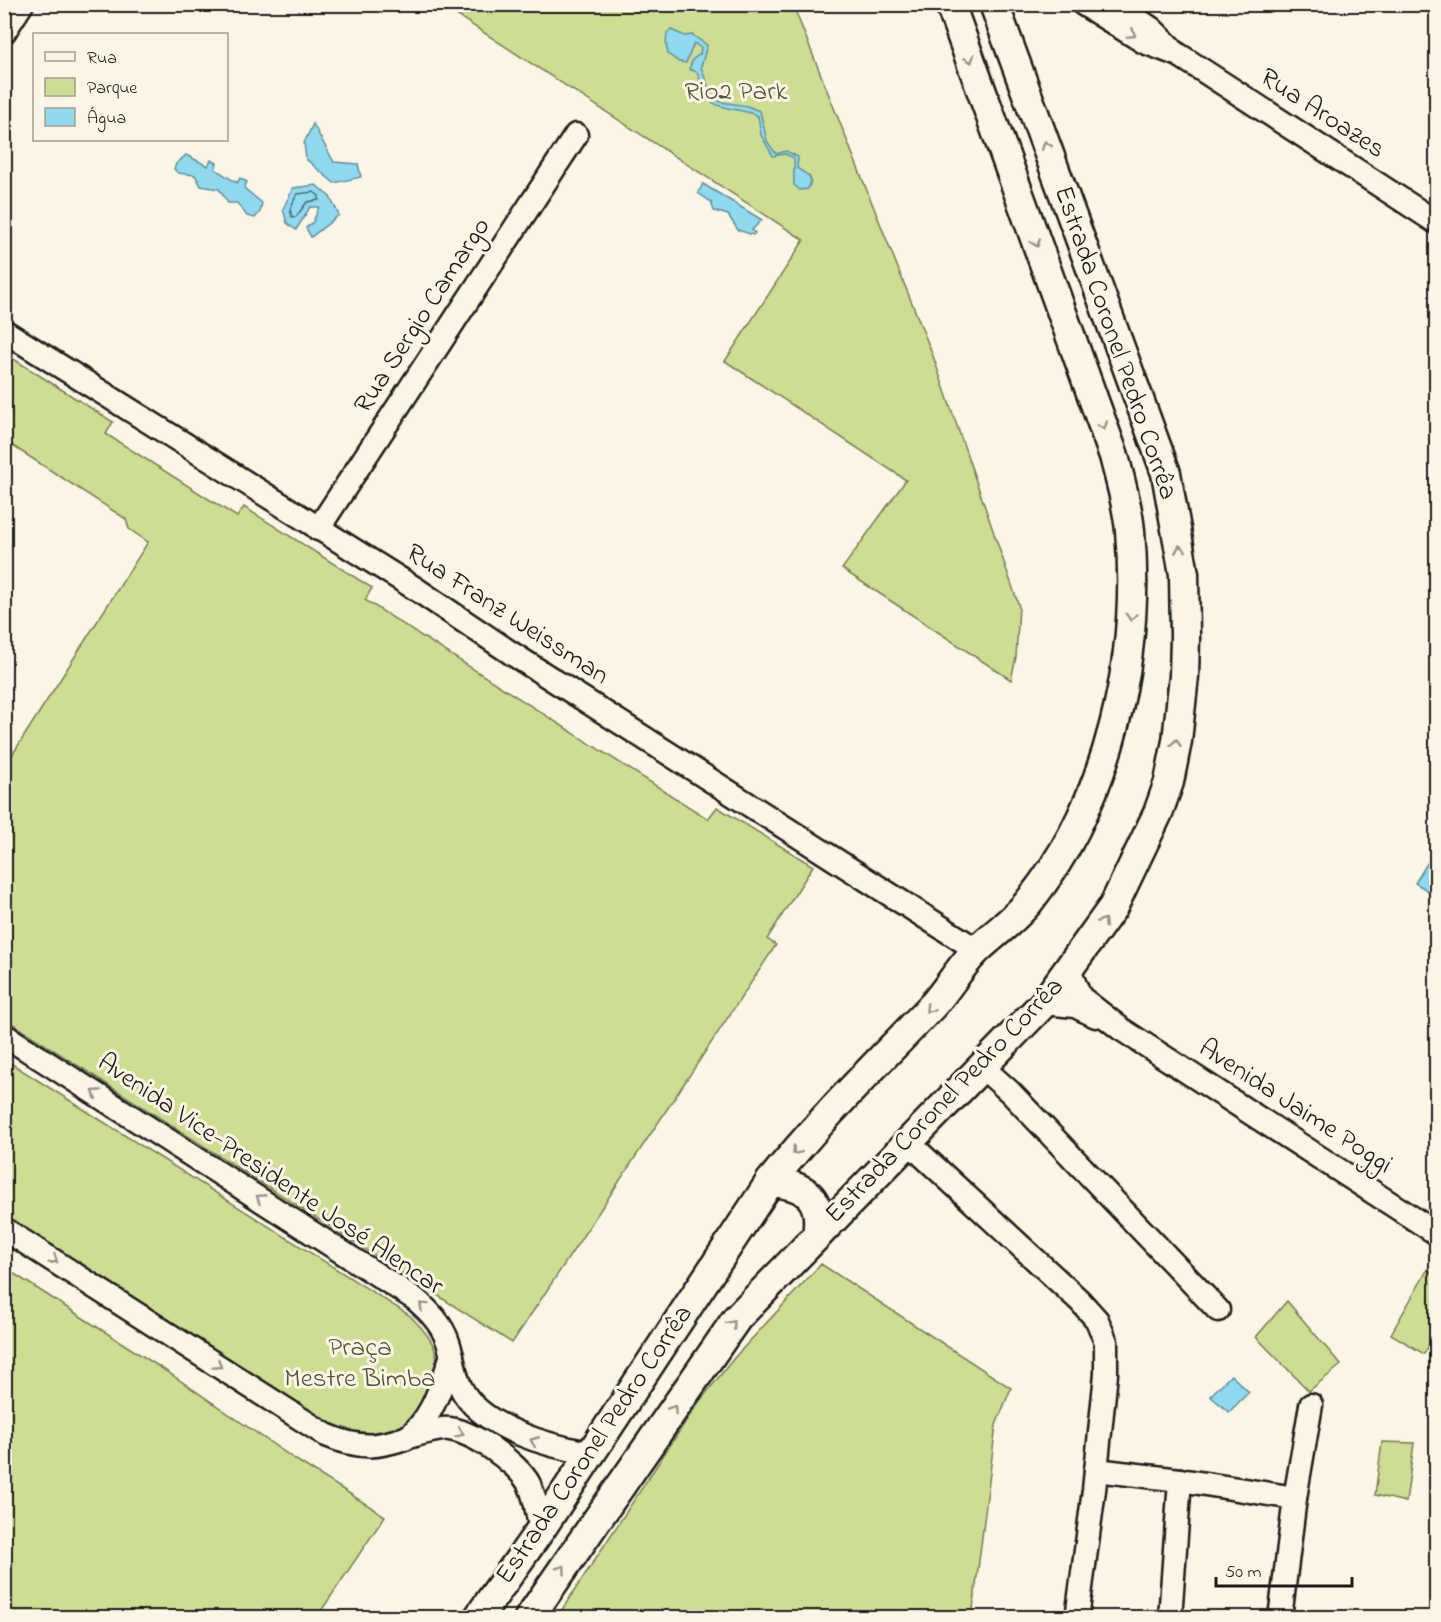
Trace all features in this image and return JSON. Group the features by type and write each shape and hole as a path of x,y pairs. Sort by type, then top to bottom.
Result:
{"main road":[{"name":"Estrada Coronel Pedro Corrêa","path":"478,1617 540,1529 771,1182 799,1147 943,993 977,950 1016,918 1032,898 1064,852 1085,808 1102,763 1116,714 1129,641 1133,586 1130,529 1114,456 950,4"},
{"name":"Estrada Coronel Pedro Corrêa","path":"529,1617 721,1338 1044,1003 1118,898 1158,813 1168,782 1177,741 1184,676 1184,574 1166,473 1001,9"},
{"path":"771,1182 797,1187 813,1198 819,1212 817,1236"}],"street":[{"path":"4,32 22,4"},
{"name":"Rua Aroazes","path":"1083,4 1144,42 1177,54 1437,222"},
{"name":"Rua Aroazes","path":"1115,4 1152,28 1177,54"},
{"name":"Rua Sergio Camargo","path":"318,529 576,135"},
{"name":"Rua Franz Weissman","path":"4,331 977,950"},
{"name":"Avenida Jaime Poggi","path":"1069,970 1080,996 1121,1029 1437,1233"},
{"name":"Avenida Jaime Poggi","path":"1044,1003 1075,1006 1121,1029"},
{"name":"Avenida Vice-Presidente José Alencar","path":"4,1035 415,1299 434,1317 448,1340 462,1389 468,1398 493,1419 543,1444 591,1453"},
{"path":"982,1067 1010,1092 1218,1310"},
{"path":"908,1142 1080,1301 1097,1320 1106,1342 1096,1470 1077,1617"},
{"path":"4,1228 326,1435 347,1444 366,1447 451,1429 484,1444 520,1471 530,1485 540,1529"},
{"path":"404,1440 419,1428 432,1407 452,1355"},
{"path":"1281,1617 1295,1498 1311,1405"},
{"path":"1096,1470 1180,1479 1295,1498"},
{"path":"1170,1617 1180,1479"}],"green space":[{"name":"Rio2 Park","path":"441,5 793,5 933,356 1019,606 1016,657 1011,680 842,569 906,480 725,361 804,240"},
{"path":"4,353 113,422 106,434 237,517 244,507 372,588 365,600 708,819 717,807 813,866 767,939 776,945 512,1343 5,1019 5,766 148,542 129,529 126,519 5,441"},
{"name":"Praça Mestre Bimba","path":"4,1059 409,1315 429,1337 436,1357 434,1378 411,1422 398,1432 389,1435 348,1436 5,1216"},
{"path":"821,1264 1011,1388 996,1425 972,1617 599,1618 561,1611 696,1406 734,1358"},
{"path":"5,1268 385,1516 317,1617 5,1617"},
{"path":"1428,1269 1436,1276 1436,1334 1424,1354 1391,1334"},
{"path":"1287,1301 1341,1365 1309,1391 1256,1337"},
{"path":"1382,1442 1414,1443 1406,1502 1375,1495"}],"water":[{"path":"671,30 685,36 692,35 707,45 701,67 712,97 721,102 747,106 760,111 767,141 776,154 786,151 798,157 797,168 809,176 811,181 808,189 800,190 794,185 794,158 785,154 773,156 761,135 758,116 719,106 708,99 697,72 689,69 693,59 700,54 701,48 694,43 686,63 679,62 668,54 667,33"},
{"path":"313,124 334,162 358,164 361,177 334,183 306,159 304,143"},
{"path":"186,155 208,166 211,160 217,163 215,169 237,183 240,178 247,182 244,188 262,203 260,212 255,218 247,216 237,203 228,203 219,189 201,186 195,175 178,173 174,169 176,164"},
{"path":"703,184 762,220 752,230 755,233 753,235 738,230 728,215 714,211 711,202 698,193"},
{"path":"316,185 330,197 339,215 311,237 306,228 313,222 319,207 310,207 296,230 287,223 283,209 293,188"},
{"path":"1436,849 1436,881 1430,892 1415,883"},
{"path":"1231,1375 1249,1392 1229,1412 1210,1396"}]}
